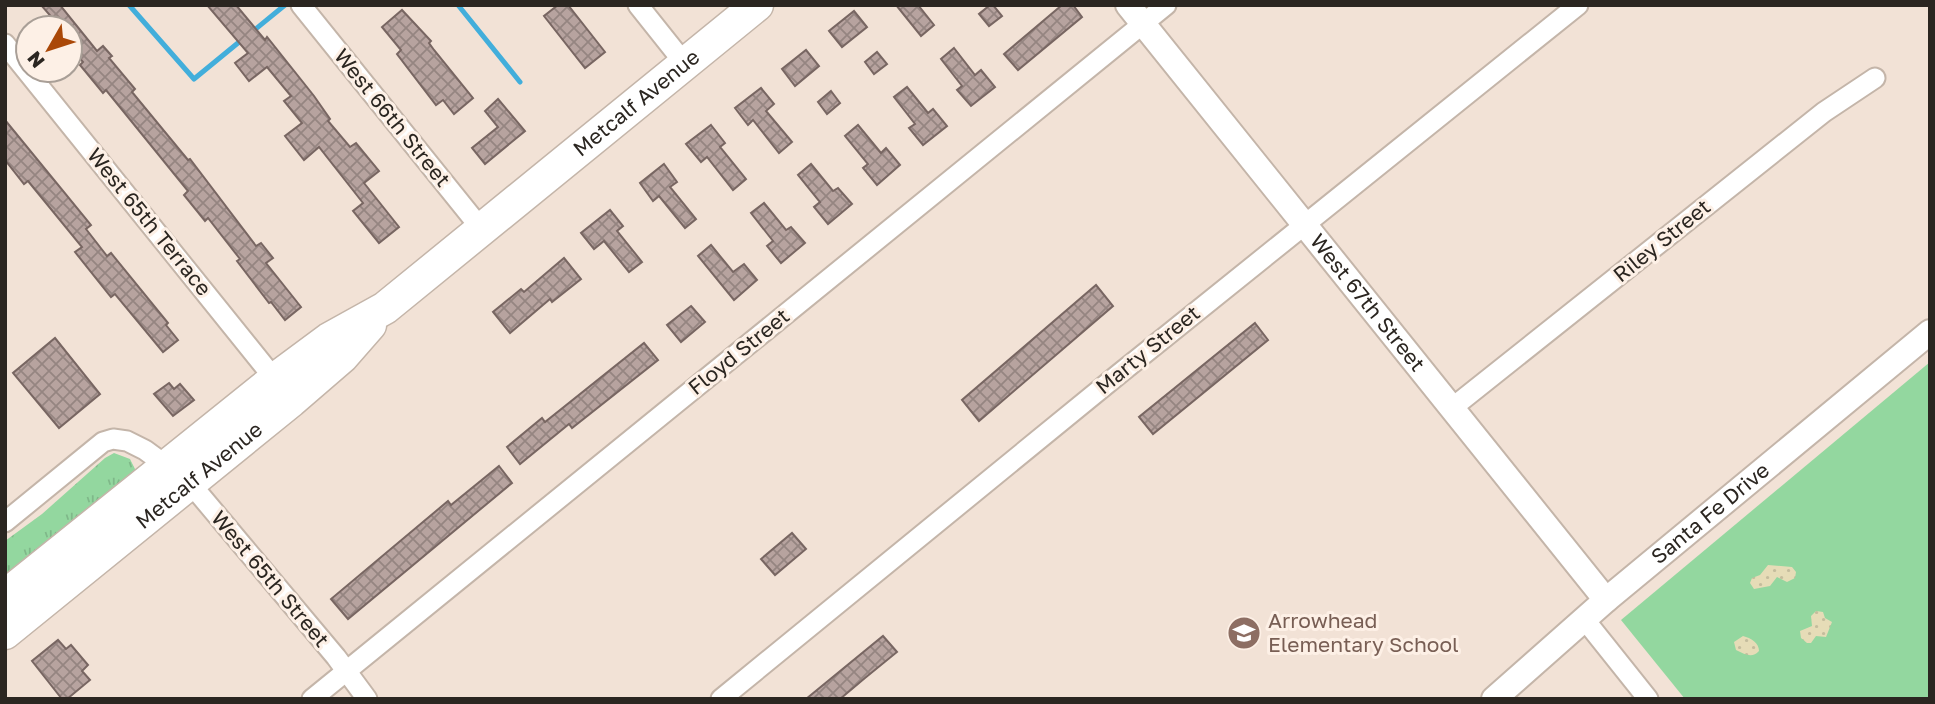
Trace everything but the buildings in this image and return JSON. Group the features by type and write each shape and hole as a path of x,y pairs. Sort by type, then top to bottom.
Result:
{"main road":[{"name":"Metcalf Avenue","path":"5,633 178,475 283,390 329,339 385,308 757,5"},
{"name":"Metcalf Avenue","path":"5,596 178,475"}],"street":[{"name":"West 66th Street","path":"301,5 482,231"},
{"path":"638,5 685,64"},
{"name":"Floyd Street","path":"312,699 1136,15 1166,5"},
{"name":"Marty Street","path":"720,699 1578,5"},
{"name":"West 67th Street","path":"1136,15 1606,600"},
{"name":"West 65th Terrace","path":"5,44 283,390"},
{"name":"Riley Street","path":"1452,408 1824,112 1875,78"},
{"name":"Santa Fe Drive","path":"1494,699 1606,600 1930,332"},
{"name":"West 65th Street","path":"5,522 103,442 113,439 127,441 145,450 178,475 347,671 367,699"},
{"path":"1585,620 1648,699"}],"green space":[{"path":"1930,362 1930,699 1685,699 1621,620"},
{"path":"114,453 130,459 136,471 5,586 5,541 42,514"}],"sand":[{"path":"1768,565 1792,567 1796,572 1795,578 1787,582 1777,577 1770,586 1754,589 1750,583 1752,578 1760,575"},
{"path":"1816,611 1823,612 1825,618 1832,622 1826,637 1816,636 1811,643 1807,643 1801,638 1800,631 1812,626 1811,616"},
{"path":"1743,636 1756,643 1759,648 1754,655 1736,650 1734,642"}],"waterway":[{"path":"129,5 194,79 244,38"},
{"path":"252,32 285,5"},
{"path":"458,5 520,82"}],"place":[{"name":"Arrowhead Elementary School","path":"1244,633"}]}
